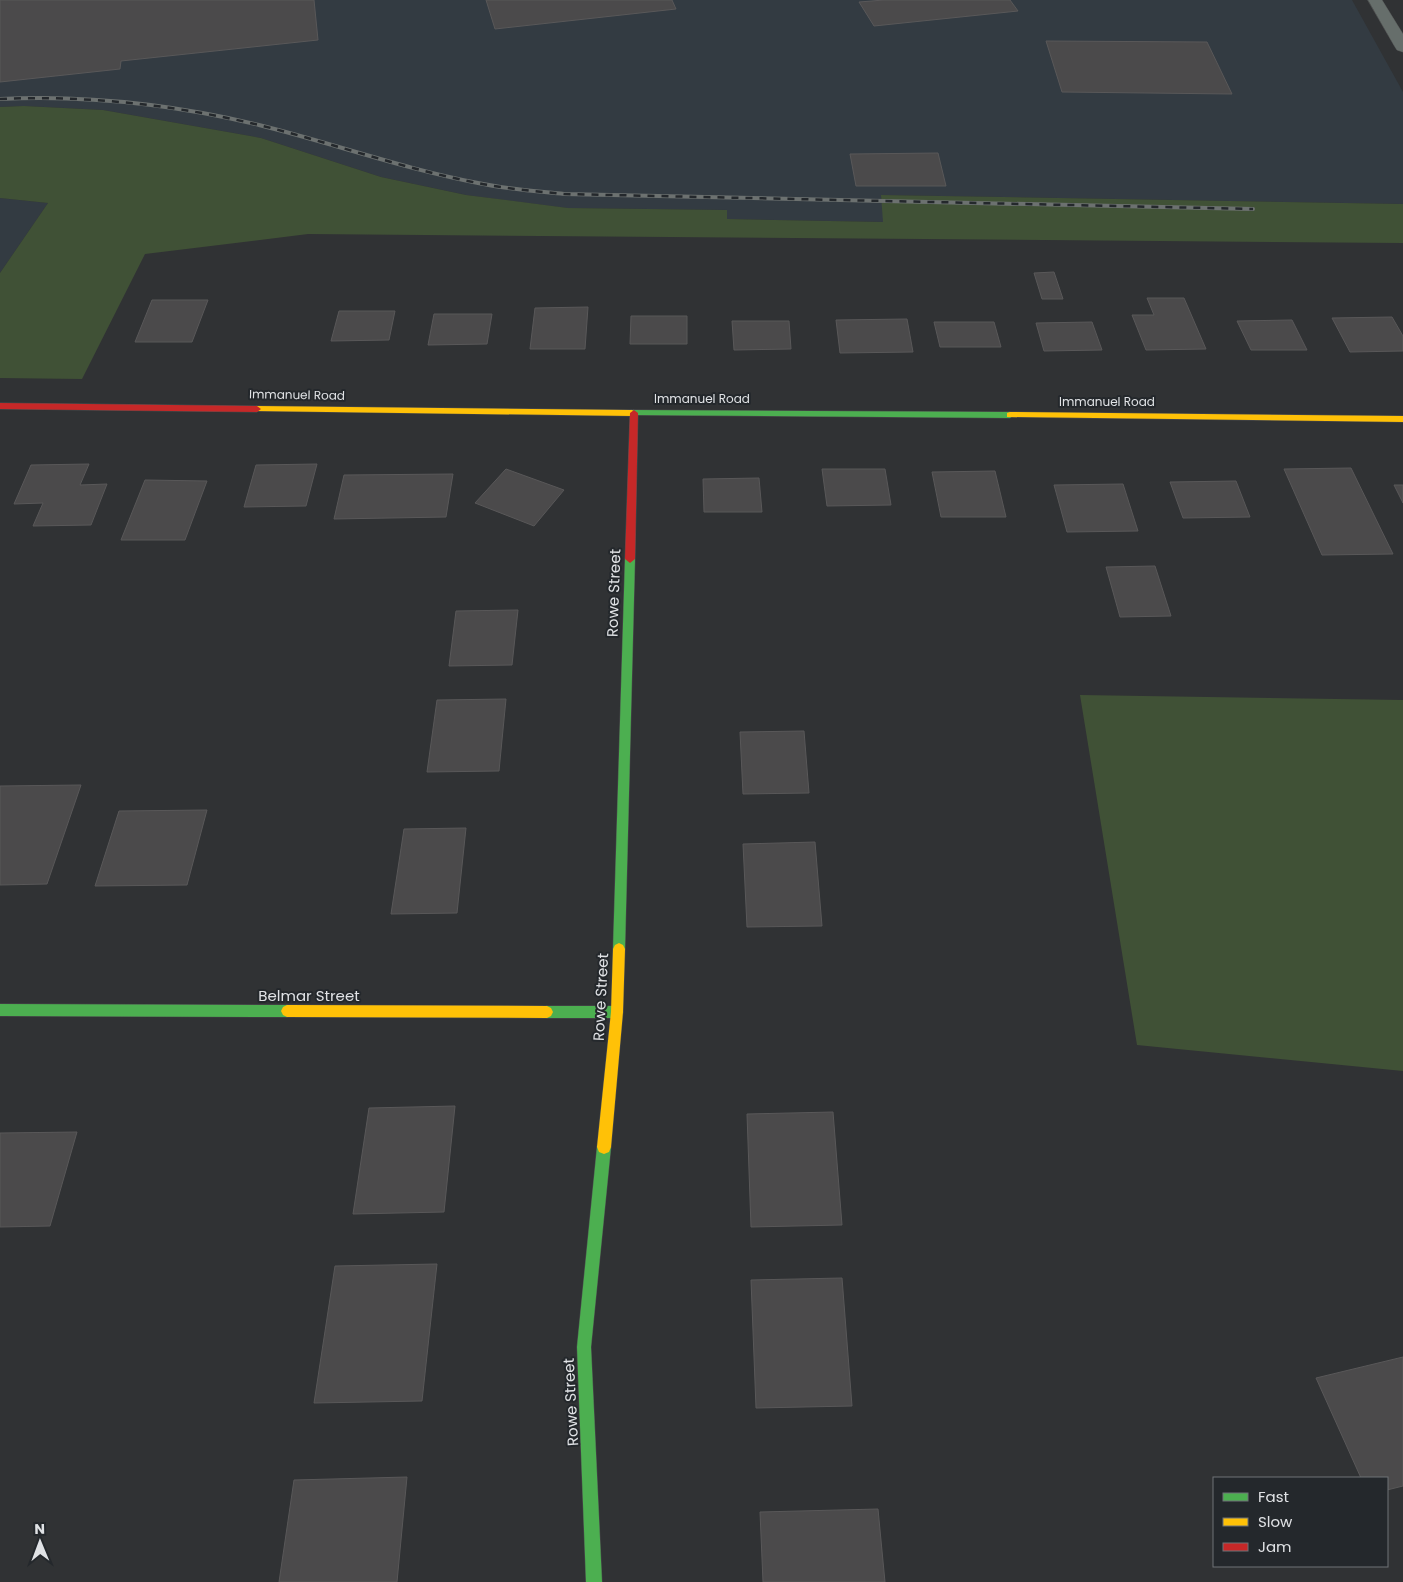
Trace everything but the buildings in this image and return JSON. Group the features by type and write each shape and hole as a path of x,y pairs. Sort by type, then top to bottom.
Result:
{"street":[{"path":"1375,0 1403,47"},
{"name":"Immanuel Road","path":"0,406 1403,419"},
{"name":"Rowe Street","path":"594,1582 584,1347 617,1012 634,412"},
{"name":"Belmar Street","path":"0,1010 617,1012"}],"shaded area":[{"path":"0,0 1352,0 1403,92 1403,204 881,195 884,222 727,219 727,210 567,208 466,195 381,177 261,138 103,110 24,106 0,107"},
{"path":"0,198 48,203 0,273"}],"green space":[{"path":"24,106 103,110 261,138 381,177 466,195 568,208 727,210 727,219 883,222 881,195 1403,204 1403,243 308,234 145,254 82,379 0,378 0,273 48,203 0,198 0,107"},
{"path":"1080,695 1403,700 1403,1071 1137,1045"}],"railway":[{"path":"0,99 97,100 195,112 259,125 450,177 499,187 564,194 1253,209"}],"traffic: fast":[{"path":"632,413 1010,415"},
{"path":"619,949 630,559"},
{"path":"0,1010 287,1011"},
{"path":"547,1012 617,1012"},
{"path":"594,1582 584,1347 604,1147"}],"traffic: slow":[{"path":"257,409 632,413"},
{"path":"1010,415 1403,419"},
{"path":"604,1147 617,1012 619,949"},
{"path":"287,1011 547,1012"}],"traffic: jam":[{"path":"0,406 257,409"},
{"path":"630,559 634,413"}]}
